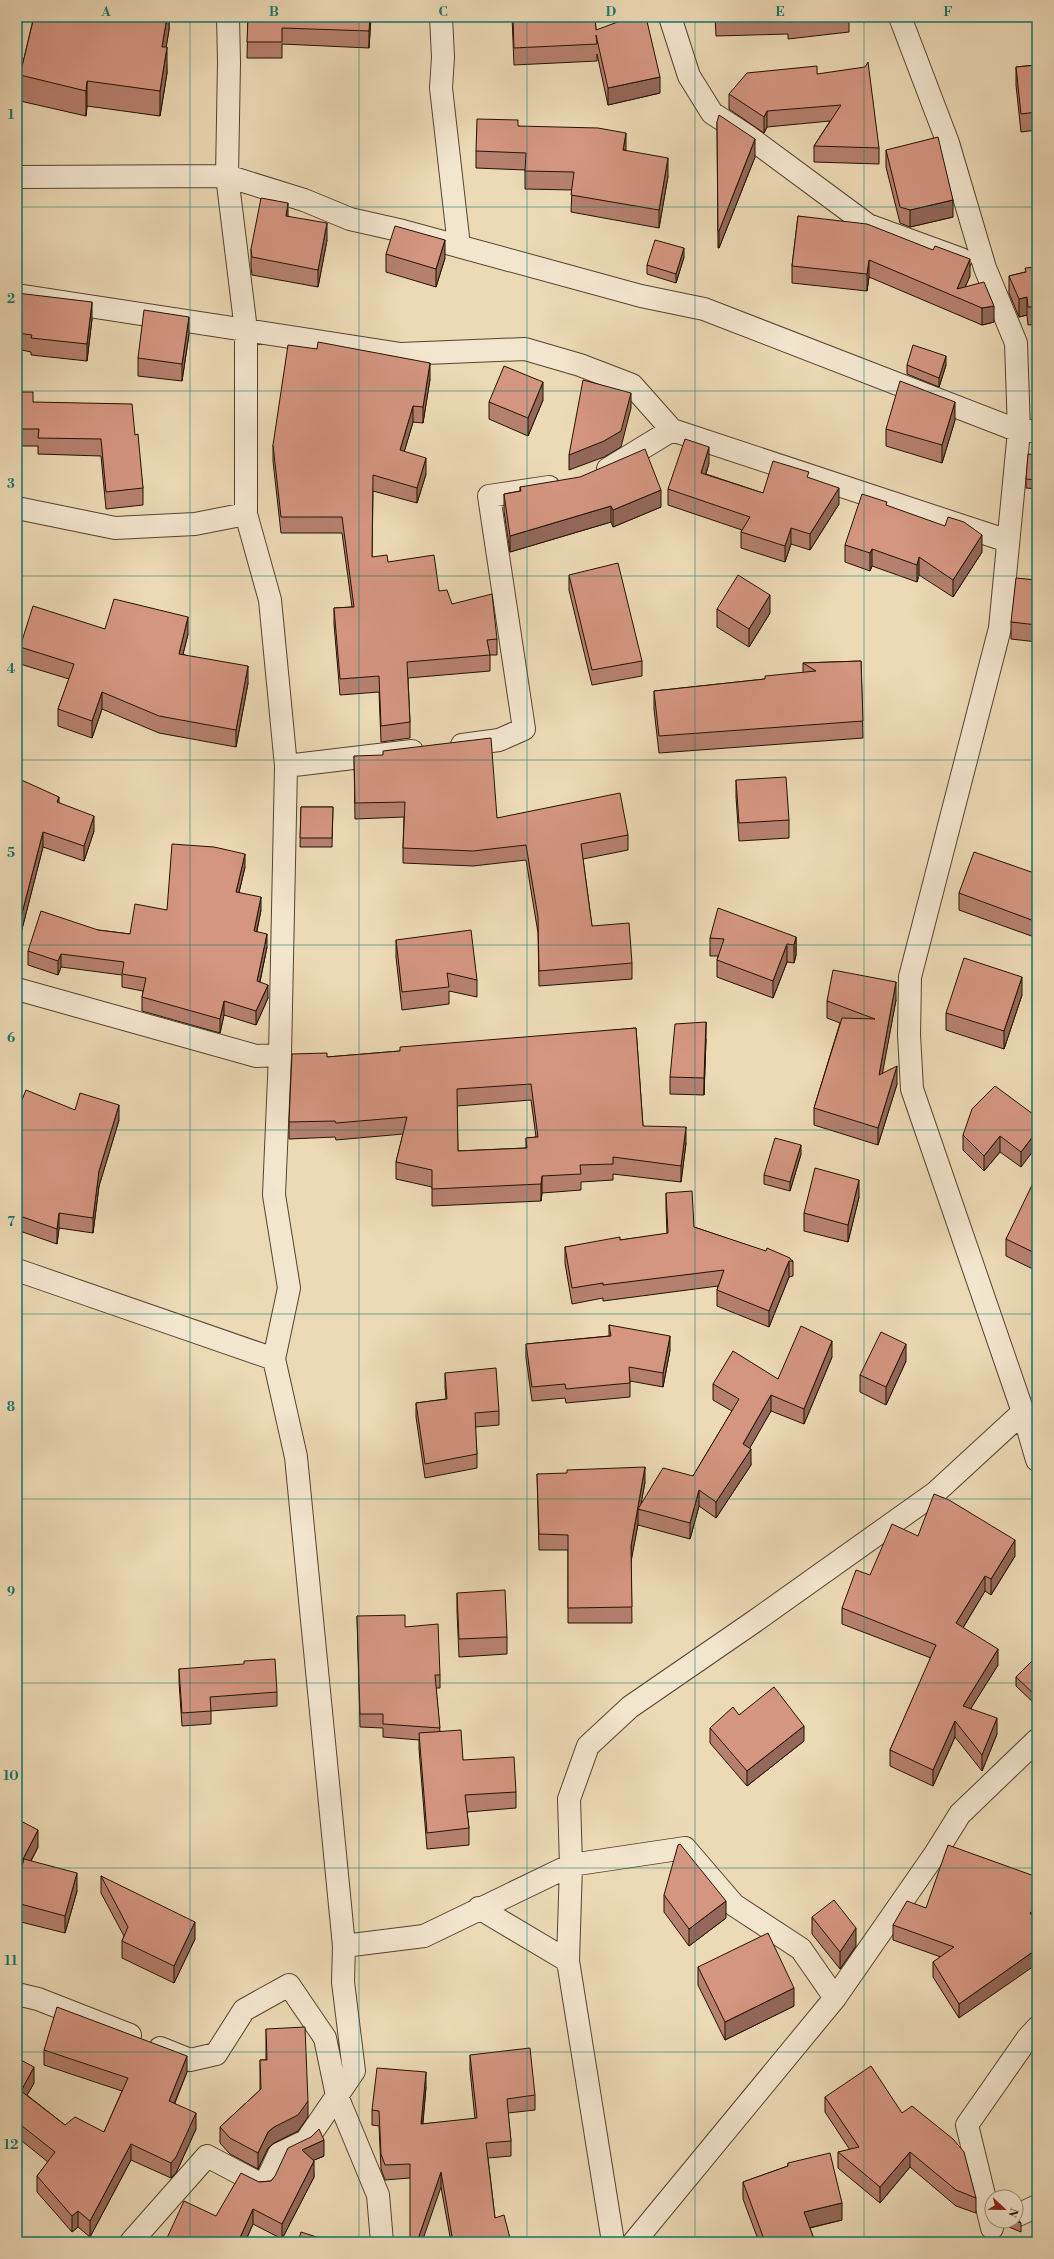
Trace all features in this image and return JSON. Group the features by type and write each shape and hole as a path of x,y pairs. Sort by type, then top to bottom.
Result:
{"street":[{"path":"131,2242 207,2156 264,2186 279,2154 306,2141 354,2071 343,1982 344,1946 296,1457 274,1359 290,1288 274,1195 280,1055 286,766 270,600 246,514 246,330 227,176 229,62 228,17"},
{"path":"441,17 443,57 441,88 459,246"},
{"path":"670,17 689,76 712,113 749,137 868,225 985,268"},
{"path":"900,17 948,143 985,268 1016,343 1028,431 1008,540 1000,628 910,977 909,1035 912,1089 1023,1412 1037,1460"},
{"path":"17,177 227,176 304,200 350,219 459,246 641,296 704,309 1028,431"},
{"path":"17,295 401,354 525,350 580,365 632,385 672,430 1008,540"},
{"path":"589,477 610,468 672,430"},
{"path":"286,766 499,740 524,729 489,496 567,484"},
{"path":"17,508 115,528 195,524 246,514"},
{"path":"17,989 256,1056 280,1055"},
{"path":"17,1270 274,1359"},
{"path":"613,2242 568,1961 571,1865 569,1799 588,1746 630,1707 755,1622 935,1493 1023,1412"},
{"path":"634,2242 835,1998 931,1860 960,1814 1037,1740"},
{"path":"344,1946 424,1936 479,1908 571,1865 685,1848 734,1905 802,1949 835,1998"},
{"path":"479,1908 568,1961"},
{"path":"17,1994 38,1999 190,2060 216,2054 244,2010 289,1985 325,2038 337,2096 378,2195 382,2242"},
{"path":"1000,2230 967,2125 1027,2039 1037,2028"},
{"path":"1024,2212 1037,2206"}],"building":[{"path":"34,17 167,17 162,47 167,47 160,91 87,81 86,91 20,75"},
{"path":"248,17 370,17 369,31 282,28 282,42 247,42"},
{"path":"513,17 595,17 596,30 631,17 646,17 660,77 608,88 596,35 597,44 514,48"},
{"path":"716,17 838,17 788,22 792,18 716,20"},
{"path":"868,62 879,148 814,146 841,105 767,111 764,117 729,94 747,73 817,66 817,74 865,67"},
{"path":"1037,65 1037,112 1021,114 1016,67"},
{"path":"719,115 755,139 718,231 717,122"},
{"path":"477,119 518,120 518,126 598,128 626,133 623,150 668,158 659,210 571,195 574,172 525,171 526,153 476,151"},
{"path":"938,137 953,200 910,210 900,207 886,150"},
{"path":"261,198 288,203 286,216 327,223 318,270 252,257 251,249"},
{"path":"798,216 867,224 933,250 935,246 970,259 957,289 984,282 994,306 982,308 869,260 867,274 792,266"},
{"path":"395,226 445,240 436,269 386,254"},
{"path":"655,240 684,248 676,274 647,265"},
{"path":"1037,267 1037,307 1028,307 1027,297 1019,299 1009,276 1026,272 1025,268"},
{"path":"17,293 92,302 87,344 31,338 32,335 17,333"},
{"path":"144,310 189,317 182,364 138,358"},
{"path":"318,342 430,363 423,407 413,406 400,450 426,458 417,488 373,475 372,557 387,555 388,562 434,555 439,591 447,590 452,604 492,594 497,639 487,640 490,655 407,662 410,722 381,726 379,676 340,679 334,608 354,607 342,517 281,517 273,445 288,345 317,349"},
{"path":"913,345 946,356 939,378 907,365"},
{"path":"504,366 543,382 528,418 489,402"},
{"path":"583,380 631,393 621,431 604,441 569,455"},
{"path":"900,381 955,402 942,445 886,429"},
{"path":"17,392 33,392 33,402 132,404 135,435 138,434 143,488 106,492 101,439 38,438 39,429 17,429"},
{"path":"685,439 709,447 701,473 763,493 773,461 809,472 807,477 839,488 810,534 791,528 785,546 741,532 750,517 668,489"},
{"path":"645,449 661,490 613,510 611,506 510,536 504,494 521,491 520,487 580,477"},
{"path":"1028,454 1037,455 1037,480 1026,479"},
{"path":"862,494 887,502 886,505 945,526 948,517 964,522 982,535 953,580 919,557 917,565 872,549 870,553 845,545"},
{"path":"618,563 642,661 592,670 569,575"},
{"path":"738,575 770,595 749,629 717,609"},
{"path":"1016,578 1037,580 1037,625 1011,622"},
{"path":"114,599 188,617 179,654 248,666 236,730 159,716 102,692 92,721 58,709 74,664 20,647 33,606 105,629"},
{"path":"861,661 863,721 659,736 654,691 765,679 765,676 816,671 803,663"},
{"path":"491,738 497,818 620,793 628,835 581,844 592,926 629,923 632,963 539,971 538,917 526,845 473,851 403,848 405,802 355,803 354,756 383,755 383,751"},
{"path":"786,777 789,820 739,823 736,780"},
{"path":"17,778 59,797 57,802 94,816 84,846 43,832 21,917 17,917"},
{"path":"301,807 333,807 332,838 300,838"},
{"path":"172,844 214,847 245,854 236,892 261,897 254,931 267,934 257,981 268,985 256,1011 224,1001 220,1019 142,997 146,978 122,974 124,962 61,954 58,961 28,951 41,911 98,930 130,934 135,904 167,910"},
{"path":"974,852 1037,874 1037,922 959,893"},
{"path":"718,908 796,937 794,945 787,944 773,981 717,960 724,939 710,938"},
{"path":"471,930 477,980 447,973 449,987 402,992 396,940"},
{"path":"964,958 1022,977 1004,1031 946,1013"},
{"path":"833,970 896,982 879,1075 897,1066 878,1128 814,1108 842,1018 875,1019 827,1001"},
{"path":"706,1022 704,1078 670,1077 675,1024"},
{"path":"636,1028 643,1126 686,1127 681,1166 613,1157 613,1164 580,1165 581,1174 542,1176 541,1184 432,1189 432,1170 396,1162 407,1117 336,1123 335,1121 289,1122 292,1054 327,1053 327,1057 400,1051 400,1047","holes":["531,1084 538,1137 526,1138 527,1148 458,1151 457,1089"]},
{"path":"995,1086 1037,1117 1037,1131 1021,1152 1000,1136 984,1156 963,1135 972,1109"},
{"path":"26,1090 75,1110 80,1093 119,1105 99,1171 93,1218 59,1213 57,1229 17,1215 17,1112"},
{"path":"775,1138 801,1145 790,1182 764,1175"},
{"path":"815,1168 859,1180 848,1225 804,1213"},
{"path":"1032,1185 1037,1187 1037,1254 1006,1239"},
{"path":"692,1191 694,1227 766,1251 767,1248 790,1258 793,1261 789,1261 769,1311 717,1290 724,1270 603,1285 603,1283 572,1288 565,1247 620,1237 620,1240 668,1233 666,1193"},
{"path":"609,1325 670,1336 663,1373 629,1367 630,1383 566,1389 565,1384 532,1387 526,1344 611,1336"},
{"path":"801,1326 832,1341 804,1409 771,1395 743,1444 751,1449 716,1502 699,1490 690,1523 638,1509 663,1468 693,1476 739,1399 713,1384 733,1351 778,1379"},
{"path":"881,1332 906,1344 886,1387 860,1375"},
{"path":"496,1368 499,1411 475,1413 477,1454 425,1464 416,1403 447,1399 445,1373"},
{"path":"645,1467 631,1546 632,1607 568,1608 568,1535 539,1534 537,1474 567,1473 567,1470"},
{"path":"934,1494 949,1500 1015,1540 991,1579 985,1576 956,1623 998,1649 963,1706 997,1718 982,1755 955,1721 933,1770 890,1750 936,1645 842,1608 856,1570 870,1575 892,1524 918,1536"},
{"path":"505,1590 507,1637 459,1639 457,1593"},
{"path":"405,1615 405,1627 438,1624 440,1675 435,1675 440,1728 383,1724 383,1714 360,1714 357,1616"},
{"path":"1037,1656 1037,1697 1016,1677"},
{"path":"275,1659 277,1692 210,1697 211,1711 182,1713 179,1669 244,1664 244,1661"},
{"path":"774,1687 804,1726 747,1771 710,1728 733,1707 739,1715"},
{"path":"461,1730 463,1760 514,1757 516,1792 465,1795 469,1828 427,1833 419,1733"},
{"path":"17,1819 38,1830 23,1859 17,1855"},
{"path":"680,1844 726,1901 689,1929 664,1895 678,1845"},
{"path":"948,1845 1037,1877 1037,1909 1030,1913 1037,1922 1037,1949 959,2004 933,1962 954,1947 893,1925 907,1901 926,1908"},
{"path":"24,1859 77,1873 65,1916 17,1903 17,1884"},
{"path":"101,1876 195,1922 174,1966 122,1941 128,1927"},
{"path":"834,1900 856,1928 840,1952 812,1917"},
{"path":"768,1933 794,1988 725,2022 698,1967"},
{"path":"57,2007 187,2056 169,2101 196,2113 176,2157 171,2163 131,2144 90,2221 78,2211 72,2216 37,2176 55,2152 17,2122 17,2058 34,2067 21,2091 65,2125 75,2117 104,2132 128,2078 44,2050"},
{"path":"305,2027 308,2101 298,2115 274,2127 268,2132 258,2153 230,2138 220,2127 261,2089 260,2060 267,2060 266,2029"},
{"path":"530,2048 535,2095 507,2099 511,2141 486,2143 495,2218 504,2215 511,2242 453,2242 441,2172 417,2242 410,2242 410,2164 385,2165 381,2154 379,2111 372,2110 377,2068 426,2072 421,2124 477,2118 470,2055"},
{"path":"871,2066 902,2113 912,2106 953,2139 964,2152 976,2198 956,2190 910,2152 880,2187 838,2152 859,2147 825,2097"},
{"path":"319,2129 324,2140 302,2150 314,2161 282,2224 253,2209 238,2242 175,2242 167,2238 184,2201 216,2216 241,2173 259,2182 271,2181 275,2176 288,2148 311,2137"},
{"path":"830,2153 842,2203 804,2212 815,2242 765,2242 743,2182 788,2166 788,2163"},
{"path":"301,2232 326,2240 326,2242 298,2242"}]}
